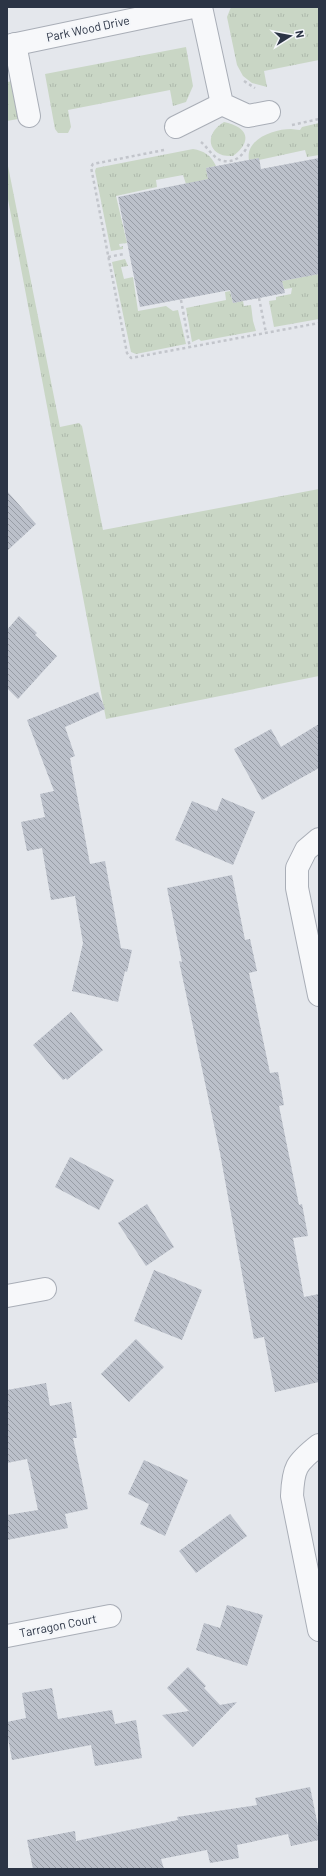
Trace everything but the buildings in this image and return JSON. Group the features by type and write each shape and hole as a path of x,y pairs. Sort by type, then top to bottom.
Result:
{"street":[{"name":"Park Wood Drive","path":"11,45 193,7"},
{"path":"202,7 222,104"},
{"path":"11,45 29,116"},
{"path":"222,104 248,116 270,112"},
{"path":"176,127 222,104"},
{"path":"313,845 297,868 297,888 319,996"},
{"path":"7,1296 45,1289"},
{"path":"319,1445 304,1456 296,1468 292,1476 292,1496 319,1630"},
{"name":"Tarragon Court","path":"7,1636 110,1616"}],"path":[{"path":"200,140 220,160 232,161 238,159 252,139"},
{"path":"91,174 127,353 131,358 319,323"},
{"path":"108,257 124,254"},
{"path":"259,298 266,333"},
{"path":"180,300 190,348"}],"green space":[{"path":"231,7 319,7 319,60 264,71 267,87 252,83 243,76 237,65 227,17"},
{"path":"186,47 193,86 186,102 173,106 170,90 68,110 71,127 68,133 58,133 55,129 45,74"},
{"path":"13,81 20,115 18,119 7,121 7,82"},
{"path":"224,122 238,127 245,135 243,145 233,156 225,156 218,153 211,145 213,133 217,127"},
{"path":"319,123 319,155 307,157 305,150 259,160 259,158 249,160 251,146 269,133 284,129 300,130 302,127"},
{"path":"193,149 207,154 216,166 206,168 208,179 186,184 183,175 156,180 157,187 116,196 127,243 119,244 120,247 123,246 123,249 111,251 95,171 96,168"},
{"path":"7,161 60,427 79,423 82,426 103,530 319,489 319,676 106,719 7,194"},
{"path":"125,259 128,266 121,267 124,279 133,277 138,311 166,306 173,311 178,310 186,344 136,354 131,352 112,262"},
{"path":"319,274 319,319 274,327 269,301 276,300 276,297 291,294 292,288 284,289 282,281"},
{"path":"230,291 233,303 243,301 244,306 251,305 256,331 201,341 199,339 192,342 186,308 226,300 225,292"}]}
